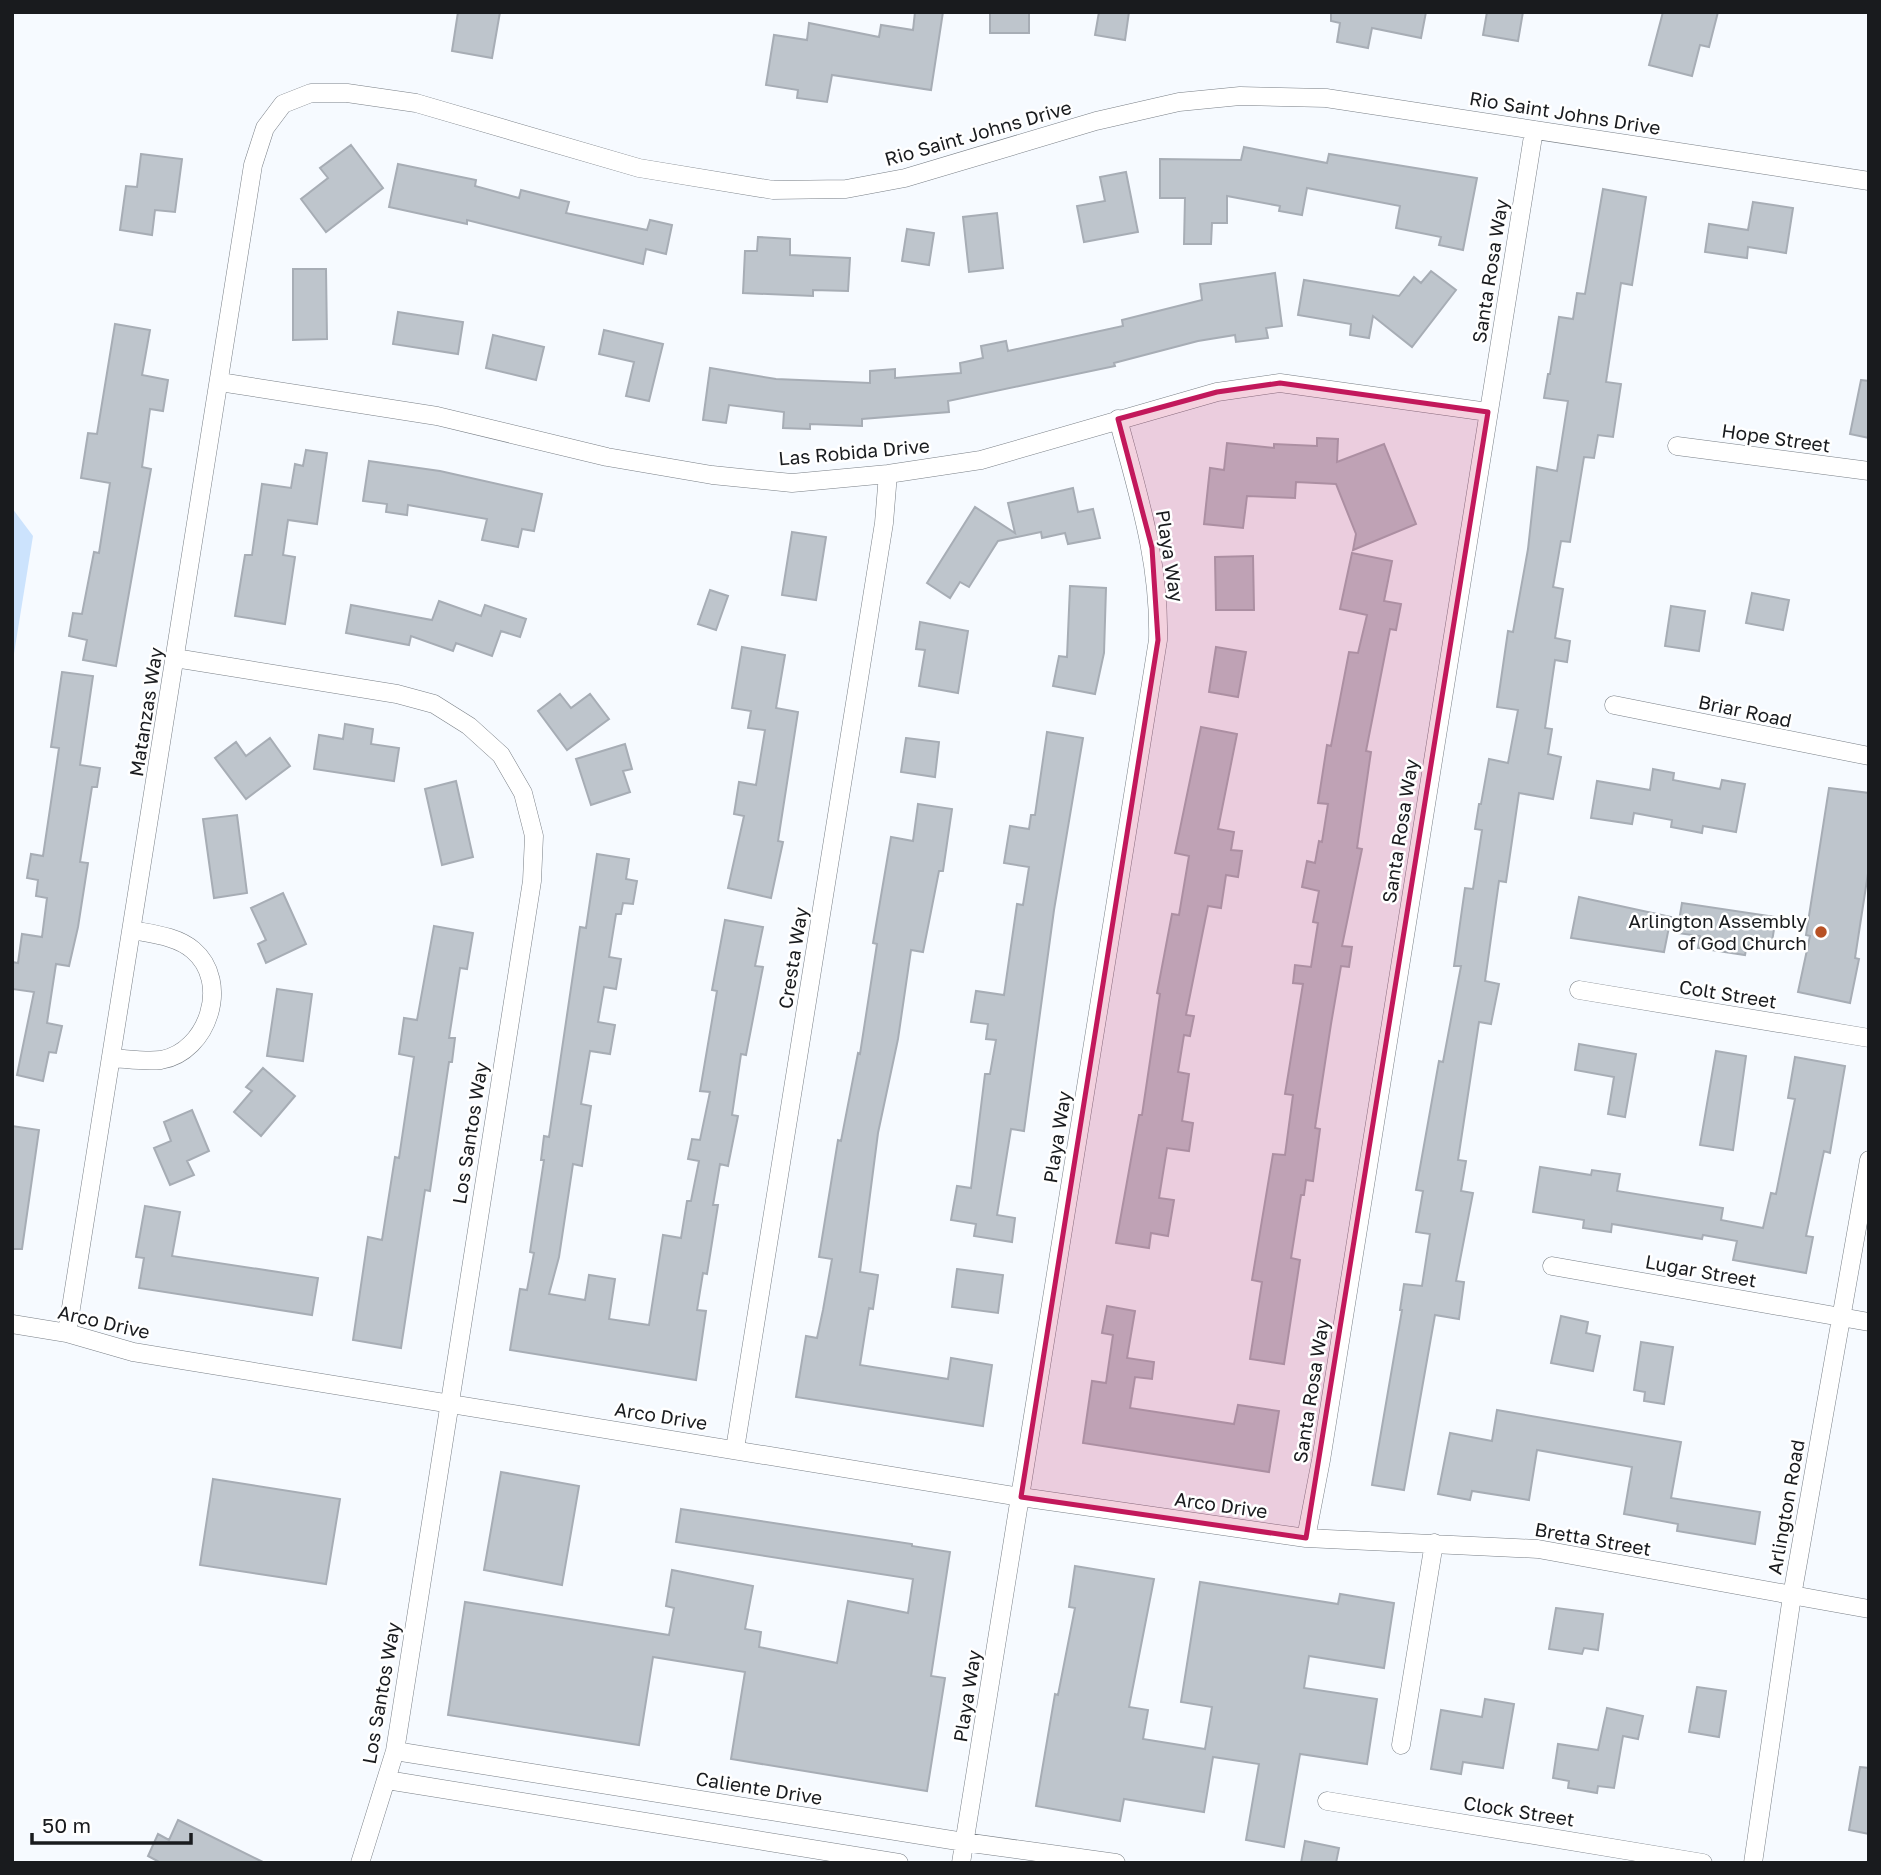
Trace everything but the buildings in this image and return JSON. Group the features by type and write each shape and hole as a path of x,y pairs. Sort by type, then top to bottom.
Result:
{"street":[{"name":"Rio Saint Johns Drive","path":"283,104 311,93 347,93 416,103 639,168 773,190 846,189 905,178 1096,121 1179,102 1240,96 1326,98 1869,181"},
{"name":"Matanzas Way","path":"67,1333 254,164 265,128 283,104"},
{"name":"Santa Rosa Way","path":"1306,1538 1534,130"},
{"name":"Las Robida Drive","path":"220,382 437,416 607,457 712,474 792,483 887,474 981,460 1217,392 1280,383 1488,412"},
{"name":"Playa Way","path":"961,1863 1158,640 1159,597 1152,548 1118,419"},
{"name":"Hope Street","path":"1677,446 1869,471"},
{"name":"Cresta Way","path":"735,1449 884,523 887,474"},
{"name":"Los Santos Way","path":"176,658 397,694 434,704 469,726 501,755 523,793 534,836 532,881 395,1751 360,1863"},
{"name":"Briar Road","path":"1614,705 1869,756"},
{"path":"112,1058 161,1060 189,1048 206,1024 212,997 208,972 194,950 172,938 132,930"},
{"name":"Colt Street","path":"1579,990 1869,1038"},
{"name":"Arlington Road","path":"1753,1863 1792,1596 1869,1160"},
{"name":"Lugar Street","path":"1552,1266 1869,1322"},
{"name":"Arco Drive","path":"12,1324 67,1333 133,1352 1021,1497 1306,1538"},
{"name":"Bretta Street","path":"1306,1538 1538,1549 1869,1609"},
{"path":"1401,1745 1434,1543"},
{"name":"Caliente Drive","path":"395,1751 964,1842 1116,1863"},
{"path":"387,1780 899,1863"},
{"path":"593,1814 599,1785"},
{"name":"Clock Street","path":"1327,1801 1703,1863"}],"highlighted area":[{"path":"1280,383 1488,412 1306,1538 1021,1497 1158,640 1152,548 1118,419 1217,392"}],"shaded area":[{"path":"12,508 33,536 12,666"}],"place":[{"name":"Arlington Assembly of God Church","path":"1821,932"}]}
